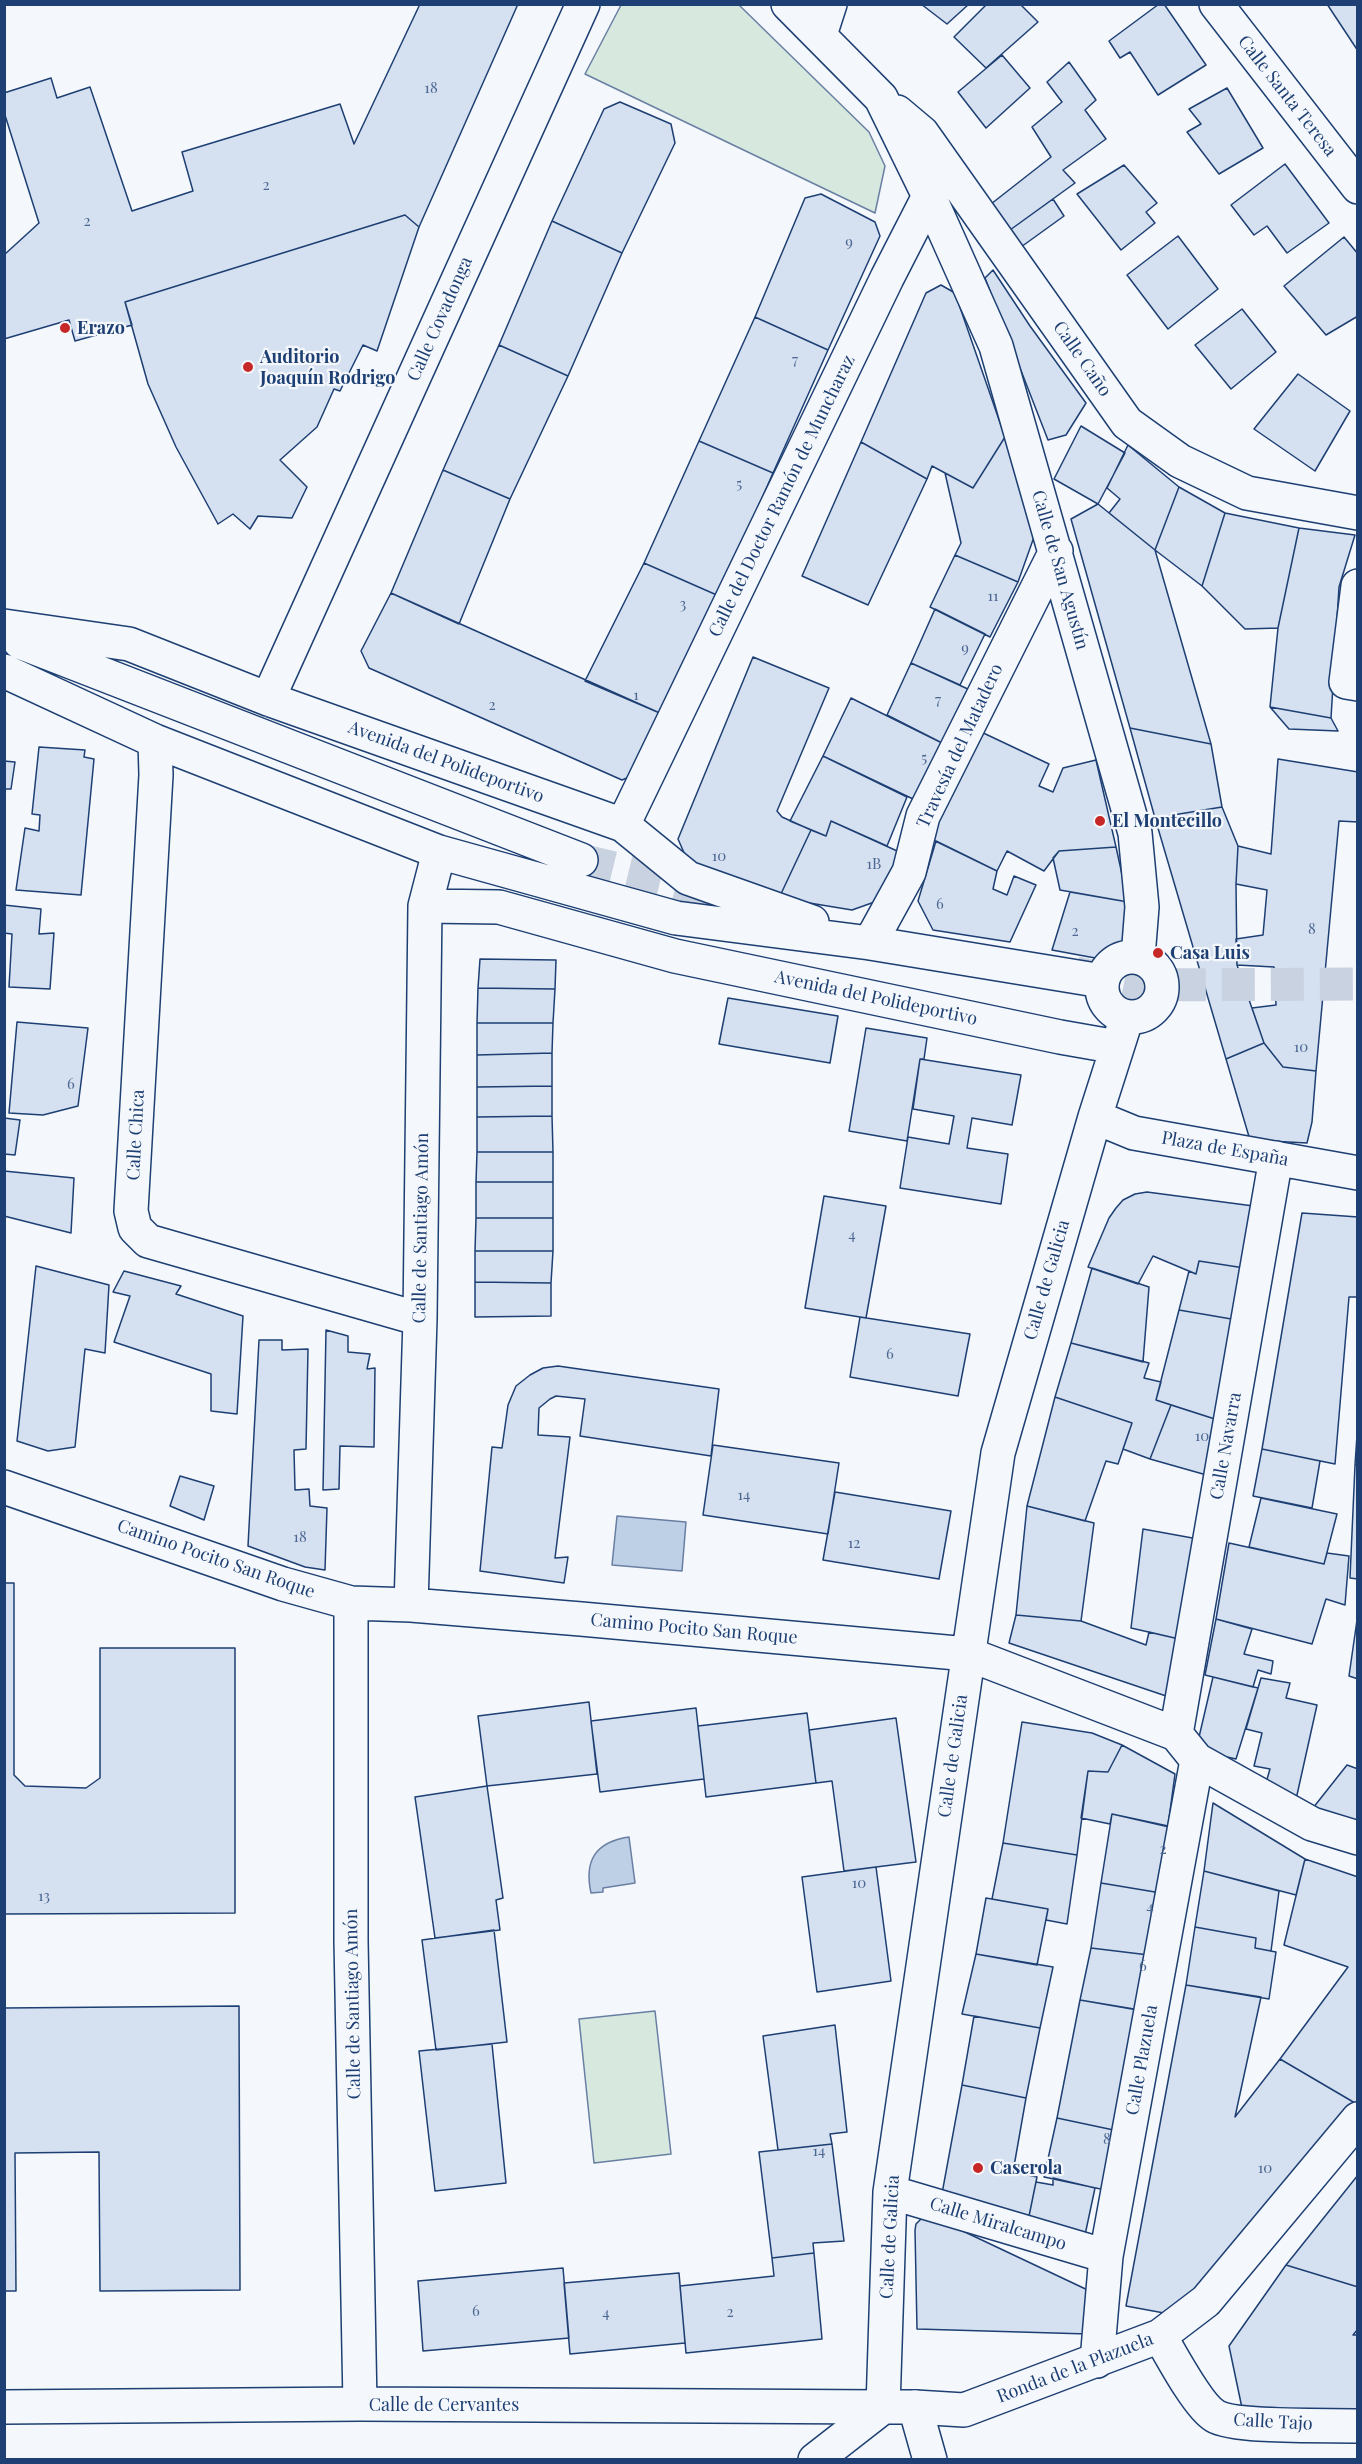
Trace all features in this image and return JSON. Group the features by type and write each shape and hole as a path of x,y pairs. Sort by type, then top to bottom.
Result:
{"main road":[{"name":"Calle Covadonga","path":"268,699 583,4"},
{"path":"788,4 880,98"},
{"path":"820,35 830,4"},
{"name":"Calle Santa Teresa","path":"1216,4 1358,187"},
{"name":"Calle Caño","path":"880,98 922,133 1127,423 1180,461 1247,493 1358,513"},
{"name":"Calle de San Agustín","path":"880,98 929,196 996,346 1135,833 1142,907 1138,957"},
{"name":"Calle del Doctor Ramón de Muncharaz","path":"623,825 887,278 929,196 948,170"},
{"path":"965,276 981,257 1006,251"},
{"name":"Travesía del Matadero","path":"870,943 909,872 923,816 1056,551"},
{"path":"1352,683 1358,586"},
{"name":"Avenida del Polideportivo","path":"4,626 129,644 268,699 623,825 688,878 870,943"},
{"path":"4,636 581,860"},
{"path":"4,654 70,660"},
{"name":"Avenida del Polideportivo","path":"4,671 155,741 439,852 676,918 870,943 1102,981"},
{"name":"Calle Chica","path":"155,741 156,775 131,1211 135,1228 148,1241 420,1319"},
{"name":"Calle de Santiago Amón","path":"411,1605 420,1319 425,906 439,852"},
{"name":"Avenida del Polideportivo","path":"425,906 500,907 675,956 1060,1037 1122,1032"},
{"path":"1095,1117 1122,1032 1139,1017 1150,1012 1158,1003 1163,992 1158,969 1149,961 1138,957 1126,957 1115,961 1107,970 1102,981 1102,993 1107,1004 1116,1013 1122,1032"},
{"name":"Plaza de España","path":"1095,1117 1134,1133 1358,1173"},
{"name":"Calle de Galicia","path":"930,2460 899,2407 890,2192 998,1453 1095,1117"},
{"name":"Calle Navarra","path":"1176,1734 1276,1158"},
{"name":"Camino Pocito San Roque","path":"4,1487 283,1584 351,1603 411,1605 968,1654 1176,1734"},
{"name":"Calle de Santiago Amón","path":"351,1603 351,1941 360,2404"},
{"path":"1176,1734 1197,1760 1312,1824 1358,1838"},
{"name":"Calle Plazuela","path":"1097,2361 1106,2256 1197,1760"},
{"name":"Ronda de la Plazuela","path":"899,2407 964,2410 1160,2336 1206,2301 1358,2119"},
{"name":"Calle Miralcampo","path":"890,2192 1106,2256"},
{"name":"Calle Tajo","path":"1160,2336 1200,2401 1215,2416 1241,2423 1358,2426"},
{"name":"Calle de Cervantes","path":"4,2407 360,2404 899,2407"},
{"path":"815,2460 899,2407"}],"shaded area":[{"path":"621,5 739,5 869,132 885,166 875,213 585,74"},
{"path":"655,2011 671,2154 594,2163 579,2019"}],"water":[{"path":"617,1516 686,1522 682,1571 612,1565"},
{"path":"629,1837 635,1883 603,1888 603,1892 591,1893 589,1871 595,1855 608,1843"}],"building":[{"path":"420,4 518,4 419,227 405,215 125,302 132,325 75,341 69,320 4,339 4,255 39,223 4,112 4,93 51,78 57,98 90,87 132,211 193,191 182,152 340,104 354,144"},
{"path":"921,4 969,4 947,24"},
{"path":"987,4 1020,4 1038,22 986,68 954,37"},
{"path":"1159,4 1164,4 1206,65 1158,95 1130,52 1120,58 1109,41"},
{"path":"1327,4 1358,4 1358,51"},
{"path":"1002,55 1030,88 986,128 958,92"},
{"path":"1069,62 1096,100 1085,110 1106,139 1063,170 1075,183 1010,230 991,204 1051,157 1032,127 1062,102 1047,82"},
{"path":"1227,88 1263,148 1219,174 1187,132 1201,124 1189,109"},
{"path":"620,102 671,124 675,143 622,253 552,221 604,109"},
{"path":"1285,164 1329,223 1287,253 1267,226 1254,235 1231,205"},
{"path":"1124,165 1157,203 1146,212 1155,223 1121,250 1077,194"},
{"path":"821,194 875,222 880,236 828,350 755,317 805,198"},
{"path":"1053,199 1064,216 1021,247 1010,230"},
{"name":"Auditorio Joaquín Rodrigo","path":"405,215 419,227 377,351 363,345 340,391 334,389 317,427 280,460 307,487 292,518 258,516 250,529 233,514 218,524 176,447 148,384 125,302"},
{"path":"552,221 622,253 568,376 499,345"},
{"path":"1178,236 1218,289 1168,329 1127,275"},
{"path":"1344,237 1358,254 1358,316 1326,335 1284,286"},
{"path":"993,270 1086,403 1066,435 1048,440 985,278"},
{"path":"941,285 955,293 1005,437 973,488 932,466 927,479 861,442 926,293"},
{"path":"1242,309 1276,352 1231,389 1195,345"},
{"path":"755,317 828,350 773,473 699,441"},
{"path":"499,345 568,376 510,499 443,470"},
{"path":"1298,374 1350,411 1315,471 1254,429"},
{"path":"1081,426 1125,453 1098,504 1054,479"},
{"path":"1005,437 1034,537 1018,582 955,555 961,543 945,473 973,488"},
{"path":"699,441 773,473 719,596 644,563"},
{"path":"861,442 927,479 868,605 802,576"},
{"path":"1128,445 1179,487 1155,550 1109,513 1120,499 1107,488"},
{"path":"443,470 510,499 459,624 391,593"},
{"path":"1179,487 1225,513 1202,586 1155,550"},
{"path":"1098,504 1155,550 1211,744 1130,728 1071,519"},
{"path":"1225,513 1299,528 1278,628 1245,629 1202,586"},
{"path":"1299,528 1355,535 1339,587 1331,718 1270,707 1278,628"},
{"path":"955,555 1018,582 990,637 930,607"},
{"path":"644,563 719,596 662,714 585,681"},
{"path":"391,593 662,714 639,773 622,780 369,668 361,651"},
{"path":"935,609 985,634 960,685 911,663"},
{"path":"753,657 829,688 777,811 782,817 811,830 779,898 692,871 678,839"},
{"path":"911,663 970,690 944,744 887,715"},
{"path":"851,698 944,744 913,799 823,756"},
{"path":"1270,707 1331,718 1338,731 1289,729"},
{"path":"1130,728 1211,744 1222,807 1155,818"},
{"path":"977,730 1049,764 1039,786 1053,792 1063,768 1096,760 1116,847 1059,851 1044,871 1007,851 997,871 925,836"},
{"path":"39,747 85,750 84,757 94,759 81,895 16,890 25,828 39,831 40,815 32,814"},
{"path":"823,756 907,797 887,846 831,821 826,836 790,821"},
{"path":"1278,759 1358,772 1358,822 1339,821 1316,1071 1283,1067 1264,1043 1252,1008 1276,1005 1274,967 1237,965 1236,939 1263,935 1267,890 1236,884 1238,846 1271,854"},
{"path":"4,761 15,762 11,789 4,789"},
{"path":"1222,807 1238,846 1237,965 1264,1043 1226,1059 1155,818"},
{"path":"831,821 906,855 883,899 852,910 779,898 811,830 826,836"},
{"path":"936,841 997,871 993,889 1007,895 1014,876 1036,885 1010,942 933,930 918,901"},
{"path":"1116,847 1128,902 1060,890 1053,858 1059,851"},
{"path":"1070,892 1128,902 1121,950 1113,959 1106,960 1052,950"},
{"path":"4,905 41,909 39,934 54,933 50,989 9,987 12,934 4,933"},
{"path":"480,959 556,960 555,989 478,988"},
{"path":"478,988 555,989 553,1023 477,1023"},
{"path":"728,998 838,1016 830,1063 719,1044"},
{"path":"17,1022 88,1028 78,1106 43,1115 9,1113"},
{"path":"477,1023 553,1023 552,1053 477,1055"},
{"path":"866,1028 927,1038 924,1059 920,1059 907,1141 849,1131"},
{"path":"1264,1043 1283,1067 1316,1071 1312,1122 1307,1143 1250,1140 1226,1059"},
{"path":"552,1053 552,1086 477,1087 477,1055"},
{"path":"920,1059 1021,1075 1012,1125 972,1118 967,1148 1008,1154 1001,1204 900,1188 908,1137 949,1144 954,1116 913,1109"},
{"path":"552,1086 552,1116 477,1117 477,1087"},
{"path":"552,1116 553,1152 477,1152 477,1117"},
{"path":"4,1118 20,1120 15,1155 4,1154"},
{"path":"477,1152 553,1152 553,1182 476,1182"},
{"path":"4,1171 74,1178 71,1233 4,1216"},
{"path":"476,1182 553,1182 553,1218 476,1218"},
{"path":"1147,1192 1261,1207 1251,1269 1199,1261 1196,1274 1153,1256 1138,1284 1088,1267 1109,1218 1116,1208 1123,1200 1135,1194"},
{"path":"824,1196 886,1206 866,1318 805,1308"},
{"path":"1302,1213 1358,1217 1358,1297 1349,1297 1335,1464 1262,1449"},
{"path":"476,1218 553,1218 553,1251 475,1251"},
{"path":"475,1251 553,1251 551,1283 475,1282"},
{"path":"1199,1261 1251,1269 1243,1321 1179,1310 1189,1271 1196,1274"},
{"path":"36,1266 109,1285 105,1353 85,1349 75,1447 48,1451 17,1441"},
{"path":"1092,1268 1149,1287 1143,1362 1071,1343"},
{"path":"124,1271 181,1286 176,1294 243,1316 237,1414 211,1411 211,1374 114,1342 130,1296 113,1292"},
{"path":"475,1282 551,1283 551,1316 475,1317"},
{"path":"1179,1310 1243,1321 1221,1421 1156,1400"},
{"path":"860,1317 970,1334 958,1396 850,1377"},
{"path":"326,1330 348,1336 348,1352 370,1354 367,1369 375,1368 374,1447 340,1446 339,1489 323,1490"},
{"path":"259,1340 282,1340 282,1350 308,1349 306,1449 294,1450 295,1490 309,1489 310,1506 327,1508 325,1570 305,1567 248,1546"},
{"path":"1071,1343 1149,1363 1144,1378 1161,1382 1156,1400 1171,1405 1150,1459 1123,1449 1132,1423 1055,1397"},
{"path":"558,1366 719,1389 711,1456 580,1436 585,1399 556,1396 539,1408 538,1435 570,1437 555,1558 568,1557 564,1583 480,1571 492,1447 502,1448 508,1405 516,1386 543,1368"},
{"path":"1055,1397 1132,1423 1118,1464 1106,1461 1085,1521 1027,1506"},
{"path":"1171,1405 1221,1421 1210,1476 1150,1459"},
{"path":"1358,1420 1358,1465 1355,1465"},
{"path":"713,1445 839,1463 828,1534 703,1515"},
{"path":"1262,1449 1320,1461 1312,1508 1253,1496"},
{"path":"1355,1465 1358,1465 1358,1579 1350,1578"},
{"path":"180,1476 214,1486 204,1520 170,1506"},
{"path":"835,1492 951,1511 939,1579 823,1560"},
{"path":"1261,1498 1337,1514 1324,1564 1249,1547"},
{"path":"1027,1506 1094,1523 1081,1621 1016,1615"},
{"path":"1143,1529 1198,1539 1179,1639 1131,1628"},
{"path":"1229,1543 1324,1564 1327,1553 1349,1556 1345,1605 1326,1599 1312,1644 1216,1619"},
{"path":"4,1583 14,1583 14,1775 25,1786 86,1788 100,1778 100,1648 235,1648 235,1913 4,1914"},
{"path":"1016,1615 1081,1621 1146,1645 1149,1632 1179,1639 1172,1698 1009,1643"},
{"path":"1216,1619 1252,1629 1244,1654 1273,1661 1271,1674 1258,1670 1253,1687 1205,1675"},
{"path":"1358,1620 1358,1679 1349,1676"},
{"path":"1213,1677 1258,1688 1236,1759 1196,1750"},
{"path":"1261,1678 1290,1683 1286,1698 1317,1705 1295,1804 1263,1793 1270,1769 1254,1766 1262,1733 1246,1729"},
{"path":"589,1702 597,1774 487,1786 478,1716"},
{"path":"696,1708 704,1779 600,1792 591,1721"},
{"path":"807,1713 816,1783 706,1797 698,1726"},
{"path":"896,1718 916,1862 844,1871 832,1781 816,1783 809,1730"},
{"path":"1022,1722 1092,1733 1122,1745 1108,1772 1088,1771 1077,1855 1003,1843"},
{"path":"1122,1745 1175,1774 1168,1826 1112,1814 1110,1824 1081,1818 1088,1771 1108,1772"},
{"path":"1347,1765 1358,1769 1358,1827 1309,1813"},
{"path":"487,1786 503,1898 496,1900 500,1930 435,1938 415,1797"},
{"path":"1213,1803 1305,1859 1296,1895 1204,1871"},
{"path":"1112,1814 1178,1829 1167,1894 1101,1883"},
{"path":"1003,1843 1077,1855 1067,1924 1046,1920 1048,1909 992,1899"},
{"path":"1305,1859 1358,1877 1358,2100 1355,2103 1280,2059 1348,1967 1284,1945"},
{"path":"876,1867 891,1981 817,1992 802,1877"},
{"path":"1204,1871 1279,1891 1271,1951 1255,1948 1256,1938 1195,1927"},
{"path":"1101,1883 1167,1894 1157,1956 1091,1948"},
{"path":"986,1898 1048,1909 1037,1965 976,1954"},
{"path":"1195,1927 1256,1938 1255,1948 1276,1952 1269,1999 1186,1985"},
{"path":"494,1930 507,2042 436,2050 422,1940"},
{"path":"1091,1948 1157,1956 1146,2011 1080,2000"},
{"path":"976,1954 1053,1967 1040,2028 962,2014"},
{"path":"1186,1985 1261,1997 1235,2117 1280,2059 1355,2103 1190,2303 1164,2313 1126,2306"},
{"path":"1080,2000 1149,2012 1123,2132 1057,2118"},
{"path":"239,2006 240,2290 100,2291 99,2152 15,2153 16,2291 4,2291 4,2008"},
{"path":"974,2016 1040,2028 1026,2098 962,2085"},
{"path":"835,2025 847,2132 830,2134 832,2144 778,2150 763,2036"},
{"path":"492,2044 506,2183 435,2191 419,2051"},
{"path":"962,2085 1026,2098 1013,2172 1037,2177 1028,2221 941,2199"},
{"path":"1057,2118 1123,2132 1110,2191 1044,2177"},
{"path":"832,2144 844,2241 813,2243 814,2253 772,2258 759,2152"},
{"path":"1358,2175 1358,2287 1286,2265"},
{"path":"1053,2178 1095,2188 1085,2235 1028,2221 1036,2182 1053,2185"},
{"path":"931,2216 1094,2293 1088,2334 917,2329 915,2230 916,2224 922,2218"},
{"path":"814,2253 822,2339 686,2353 680,2286 774,2276 772,2258"},
{"path":"1286,2265 1358,2287 1358,2329 1353,2335 1358,2335 1358,2415 1242,2408 1229,2346"},
{"path":"563,2268 569,2338 423,2351 418,2281"},
{"path":"679,2273 685,2343 570,2354 564,2283"}],"tunnel":[{"path":"581,860 709,891"},
{"path":"1076,973 1137,985 1358,984"}],"place":[{"name":"Erazo","path":"65,328"},
{"name":"Auditorio Joaquín Rodrigo","path":"248,367"},
{"name":"El Montecillo","path":"1100,821"},
{"name":"Casa Luis","path":"1158,953"},
{"name":"Caserola","path":"978,2168"}]}
